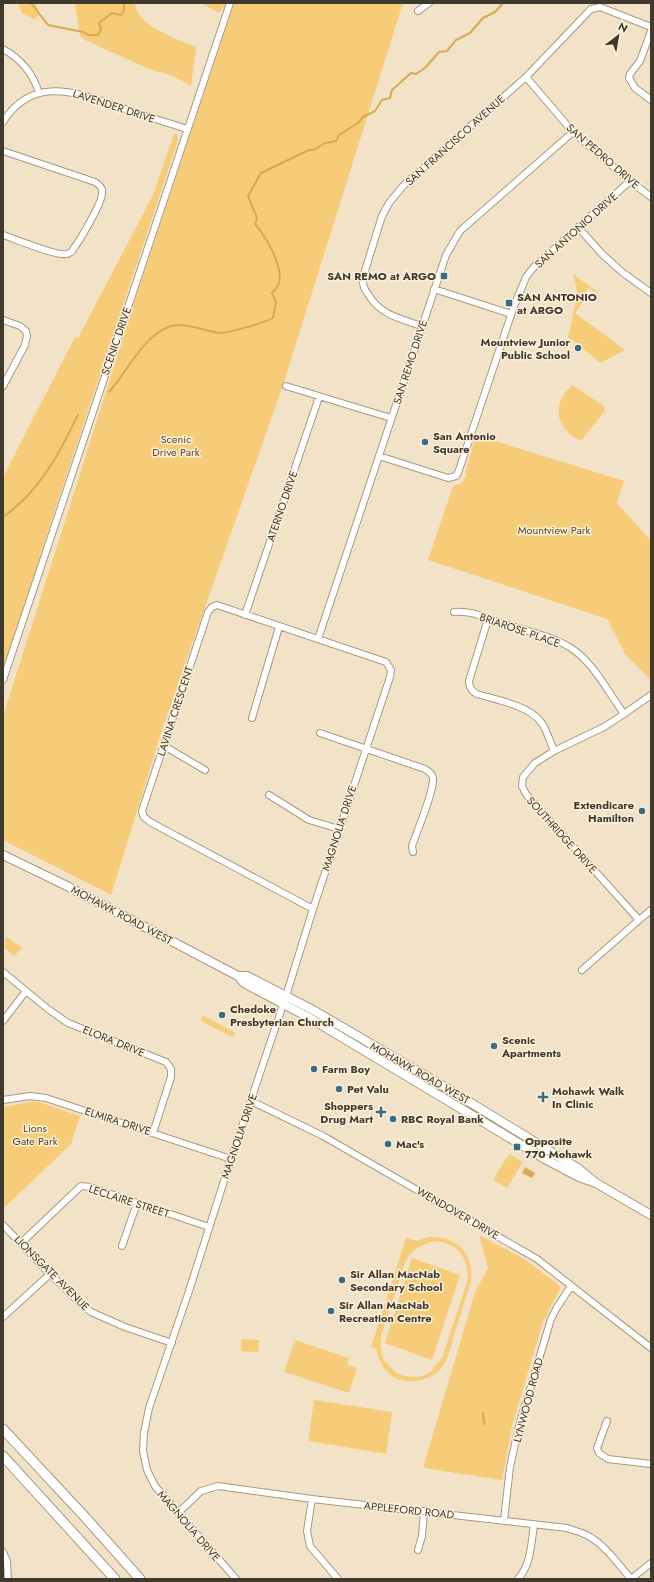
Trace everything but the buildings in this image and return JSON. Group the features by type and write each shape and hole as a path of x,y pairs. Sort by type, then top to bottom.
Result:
{"highway":[{"path":"3,1430 85,1517 140,1579"},
{"path":"3,1456 116,1579"}],"main road":[{"name":"MOHAWK ROAD WEST","path":"4,854 238,976 244,983 313,1010 450,1090 578,1168 596,1183 651,1215"},
{"name":"MOHAWK ROAD WEST","path":"285,1000 308,1017 545,1159 579,1177 596,1183"},
{"path":"434,1092 450,1090"}],"street":[{"name":"SCENIC DRIVE","path":"3,680 230,3"},
{"path":"418,11 429,3"},
{"name":"SAN FRANCISCO AVENUE","path":"421,326 391,316 382,310 374,304 362,286 363,277 382,216 389,203 403,186 526,77 591,9 600,8 651,27"},
{"path":"651,31 640,61 630,74 630,78 636,88 651,100"},
{"path":"3,49 14,55 24,65 34,79 39,93"},
{"name":"SAN PEDRO DRIVE","path":"526,77 573,132 651,197"},
{"name":"LAVENDER DRIVE","path":"3,122 10,112 20,103 39,93 60,90 74,92 187,130"},
{"name":"SAN REMO DRIVE","path":"318,639 446,254 460,231 573,132"},
{"path":"3,151 95,182 102,188 102,193 101,200 85,230 75,248 69,253 58,254 3,235"},
{"name":"SAN ANTONIO DRIVE","path":"379,456 448,478 456,476 511,314 526,277 534,267 630,181"},
{"path":"578,227 602,254 622,272 651,293"},
{"path":"434,289 511,314"},
{"path":"3,320 20,326 27,336 25,345 3,386"},
{"path":"286,386 392,418"},
{"name":"ATERNO DRIVE","path":"245,615 319,396"},
{"name":"LAVINA CRESCENT","path":"312,909 150,822 144,817 142,811 208,612 212,607 217,606 386,662 391,670"},
{"name":"BRIAROSE PLACE","path":"454,612 463,611 556,640 571,648 589,664 624,714"},
{"path":"488,619 468,681 472,692 528,710 542,724 554,751"},
{"path":"252,718 279,626"},
{"name":"MAGNOLIA DRIVE","path":"236,1579 154,1486 147,1470 144,1451 144,1433 149,1408 172,1343 231,1159 285,1000 312,909 390,677 391,670"},
{"name":"SOUTHRIDGE DRIVE","path":"639,920 526,794 522,786 523,777 536,763 554,751 604,727 651,695"},
{"path":"320,733 425,769 431,773 433,778 431,790 412,846 413,852"},
{"path":"164,746 205,770"},
{"path":"269,795 309,820 339,829"},
{"path":"582,970 651,910"},
{"name":"ELORA DRIVE","path":"3,972 48,1009 68,1023 166,1062 171,1069 172,1077 153,1133"},
{"path":"3,1021 26,991"},
{"name":"ELMIRA DRIVE","path":"3,1100 19,1097 41,1097 231,1159"},
{"name":"WENDOVER DRIVE","path":"251,1101 323,1136 537,1259 651,1348"},
{"name":"LECLAIRE STREET","path":"21,1243 81,1186 90,1187 209,1227"},
{"path":"122,1246 137,1203"},
{"name":"LIONSGATE AVENUE","path":"3,1225 50,1274 81,1304 96,1315 125,1327 172,1343"},
{"path":"3,1317 50,1274"},
{"name":"LYNWOOD ROAD","path":"504,1520 510,1467 519,1426 551,1319 556,1308 571,1286"},
{"path":"607,1421 596,1448 599,1453 608,1459 651,1464"},
{"name":"APPLEFORD ROAD","path":"178,1513 201,1491 218,1486 312,1499 567,1528 583,1533 596,1541 608,1552 631,1579"},
{"path":"312,1499 307,1531 310,1546 338,1579"},
{"path":"418,1550 422,1536 424,1511"},
{"path":"518,1579 524,1572 528,1563 534,1525"},
{"path":"3,1552 7,1561 8,1579"},
{"path":"631,1579 651,1563"}],"green space":[{"path":"18,3 36,3 39,13 38,17 33,19 22,13"},
{"path":"75,3 135,3 137,11 150,25 169,36 196,47 191,86 173,76 149,69 85,40 80,35"},
{"path":"201,3 226,3 219,13"},
{"name":"Scenic Drive Park","path":"234,3 403,3 283,385 163,727 111,895 3,840 3,716 138,291"},
{"path":"174,134 177,134 178,140 3,669 3,477 75,337 78,338 153,195"},
{"path":"573,274 598,292 597,293 588,288 583,296 586,298 575,313 625,350 601,363 567,336 570,332 578,295"},
{"path":"572,385 604,406 605,411 581,441 572,436 566,430 561,423 559,416 561,400"},
{"name":"Mountview Park","path":"476,435 624,481 617,503 651,541 651,680 625,654 607,619 428,560 453,486 462,483 466,476 466,470"},
{"path":"7,937 22,948 14,956 5,948 5,939"},
{"path":"202,1015 236,1033 232,1037 201,1021"},
{"name":"Lions Gate Park","path":"36,1101 80,1116 71,1144 3,1209 3,1107"},
{"path":"509,1154 523,1162 507,1188 493,1180"},
{"path":"479,1235 524,1259 559,1285 560,1289 543,1322 512,1426 502,1480 423,1468 475,1292 488,1268"},
{"path":"428,1237 439,1237 456,1243 467,1255 470,1263 471,1282 449,1353 441,1369 432,1376 421,1380 409,1381 398,1379 386,1371 379,1358 376,1348 371,1347 406,1238 417,1241","holes":["437,1241 445,1243 458,1250 465,1260 467,1267 467,1282 442,1358 430,1372 423,1376 405,1376 396,1373 383,1359 381,1336 406,1260 412,1252 427,1243"]},
{"path":"412,1258 460,1275 432,1360 385,1343"},
{"path":"242,1339 259,1340 258,1352 241,1351"},
{"path":"295,1340 349,1358 347,1365 357,1368 349,1393 284,1372"},
{"path":"314,1400 392,1412 386,1454 308,1441"}],"shaded area":[{"path":"525,1167 535,1173 532,1178 522,1173"}],"waterway":[{"path":"31,3 48,25 83,32 89,35 98,35 101,29 99,23 112,13 121,15 124,11 124,3"},
{"path":"109,392 142,347 158,332 168,327 180,325 219,333 246,327 273,318 276,302 272,293 279,283 280,276 273,252 255,224 257,218 248,196 261,173 309,150 314,150 325,143 336,141 339,135 358,123 363,117 375,111 382,100 390,98 392,90 411,73 416,74 425,68 439,52 447,51 456,40 470,33 483,18 495,12 503,3"},
{"path":"3,517 20,503 43,477 78,415"},
{"path":"483,1413 484,1424"}],"place":[{"name":"SAN REMO at ARGO","path":"444,276"},
{"name":"SAN ANTONIO at ARGO","path":"509,303"},
{"name":"Mountview Junior Public School","path":"578,348"},
{"name":"San Antonio Square","path":"425,442"},
{"name":"Extendicare Hamilton","path":"642,811"},
{"name":"Chedoke Presbyterian Church","path":"222,1015"},
{"name":"Scenic Apartments","path":"494,1046"},
{"name":"Farm Boy","path":"314,1069"},
{"name":"Pet Valu","path":"339,1089"},
{"name":"Mohawk Walk In Clinic","path":"543,1097"},
{"name":"Shoppers Drug Mart","path":"381,1112"},
{"name":"RBC Royal Bank","path":"393,1119"},
{"name":"Mac's","path":"388,1144"},
{"name":"Opposite 770 Mohawk","path":"517,1147"},
{"name":"Sir Allan MacNab Secondary School","path":"342,1280"},
{"name":"Sir Allan MacNab Recreation Centre","path":"331,1311"}]}
